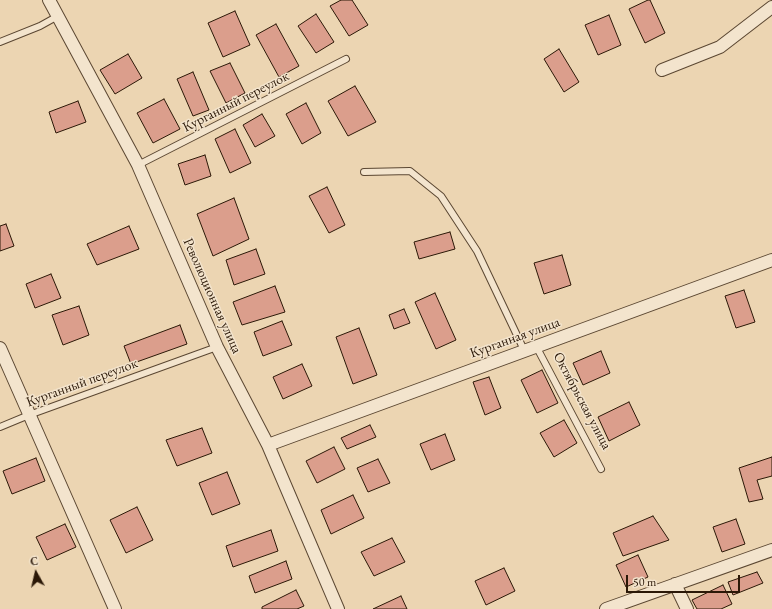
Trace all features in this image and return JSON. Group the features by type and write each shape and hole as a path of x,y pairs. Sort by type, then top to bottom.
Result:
{"street":[{"name":"Революционная улица","path":"49,0 138,166 217,348 268,445 338,609"},
{"path":"662,70 720,47 772,7"},
{"name":"Курганная улица","path":"268,445 772,260"},
{"path":"0,348 115,609"},
{"path":"606,609 772,550"},
{"path":"675,584 687,609"}],"lane":[{"path":"0,42 40,26 58,16"},
{"name":"Курганный переулок","path":"138,166 346,60"},
{"path":"364,172 410,172 441,196 477,251 524,350"},
{"name":"Октябрьская улица","path":"536,346 601,469"},
{"name":"Курганный переулок","path":"0,427 29,415 217,348"}],"building":[{"path":"341,0 352,0 368,25 349,36 330,6"},
{"path":"650,0 665,33 645,43 629,9"},
{"path":"235,11 250,45 223,57 208,23"},
{"path":"316,14 334,42 316,53 298,26"},
{"path":"609,15 621,45 598,55 585,25"},
{"path":"276,24 299,66 279,77 256,35"},
{"path":"559,49 579,82 564,92 544,59"},
{"path":"128,54 142,78 115,94 100,70"},
{"path":"230,63 245,93 226,103 210,71"},
{"path":"193,72 209,110 193,116 177,79"},
{"path":"355,86 376,122 348,136 328,101"},
{"path":"164,99 180,129 153,143 137,113"},
{"path":"78,101 86,122 56,133 49,112"},
{"path":"306,103 321,133 302,144 286,114"},
{"path":"262,114 275,136 255,147 243,125"},
{"path":"235,129 251,163 230,173 215,139"},
{"path":"205,155 211,176 185,185 178,164"},
{"path":"327,187 345,225 329,233 309,196"},
{"path":"234,198 249,239 213,256 197,214"},
{"path":"6,224 14,246 0,251 0,226"},
{"path":"129,226 139,249 97,265 87,244"},
{"path":"450,232 455,249 419,259 414,242"},
{"path":"256,249 265,274 234,285 226,260"},
{"path":"562,255 571,285 544,294 534,263"},
{"path":"51,274 61,298 35,308 26,284"},
{"path":"275,286 285,312 242,325 233,302"},
{"path":"744,290 755,322 736,328 725,296"},
{"path":"435,293 456,340 436,349 415,302"},
{"path":"79,306 89,335 63,345 52,315"},
{"path":"404,309 410,323 394,329 389,315"},
{"path":"282,321 292,345 263,356 254,332"},
{"path":"180,325 187,344 131,364 124,346"},
{"path":"359,328 377,375 353,384 336,337"},
{"path":"601,351 610,373 583,385 573,363"},
{"path":"302,364 312,386 283,399 273,377"},
{"path":"542,370 558,403 537,413 521,380"},
{"path":"489,377 501,408 485,415 473,382"},
{"path":"629,402 640,425 609,441 598,417"},
{"path":"564,420 577,443 554,457 540,433"},
{"path":"370,425 376,437 347,449 341,438"},
{"path":"202,428 212,453 177,466 166,440"},
{"path":"445,434 455,460 431,470 420,444"},
{"path":"334,447 345,469 317,483 306,461"},
{"path":"772,457 772,476 757,480 763,499 749,502 739,468"},
{"path":"36,458 45,481 12,494 3,471"},
{"path":"378,459 390,483 368,492 357,468"},
{"path":"227,472 240,504 212,515 199,483"},
{"path":"353,495 364,518 331,534 321,510"},
{"path":"137,507 153,540 126,553 110,520"},
{"path":"653,516 669,540 623,556 613,533"},
{"path":"736,519 745,544 722,552 713,527"},
{"path":"65,524 76,547 47,560 36,537"},
{"path":"271,530 278,551 233,567 226,546"},
{"path":"392,538 405,562 374,576 361,552"},
{"path":"638,555 648,577 626,587 616,565"},
{"path":"286,561 292,579 255,593 249,576"},
{"path":"504,568 515,591 486,605 475,581"},
{"path":"757,572 763,583 733,595 728,582"},
{"path":"723,585 732,604 721,609 697,609 692,600"},
{"path":"296,590 304,606 297,609 262,609 262,607"},
{"path":"401,596 407,609 373,609"}]}
